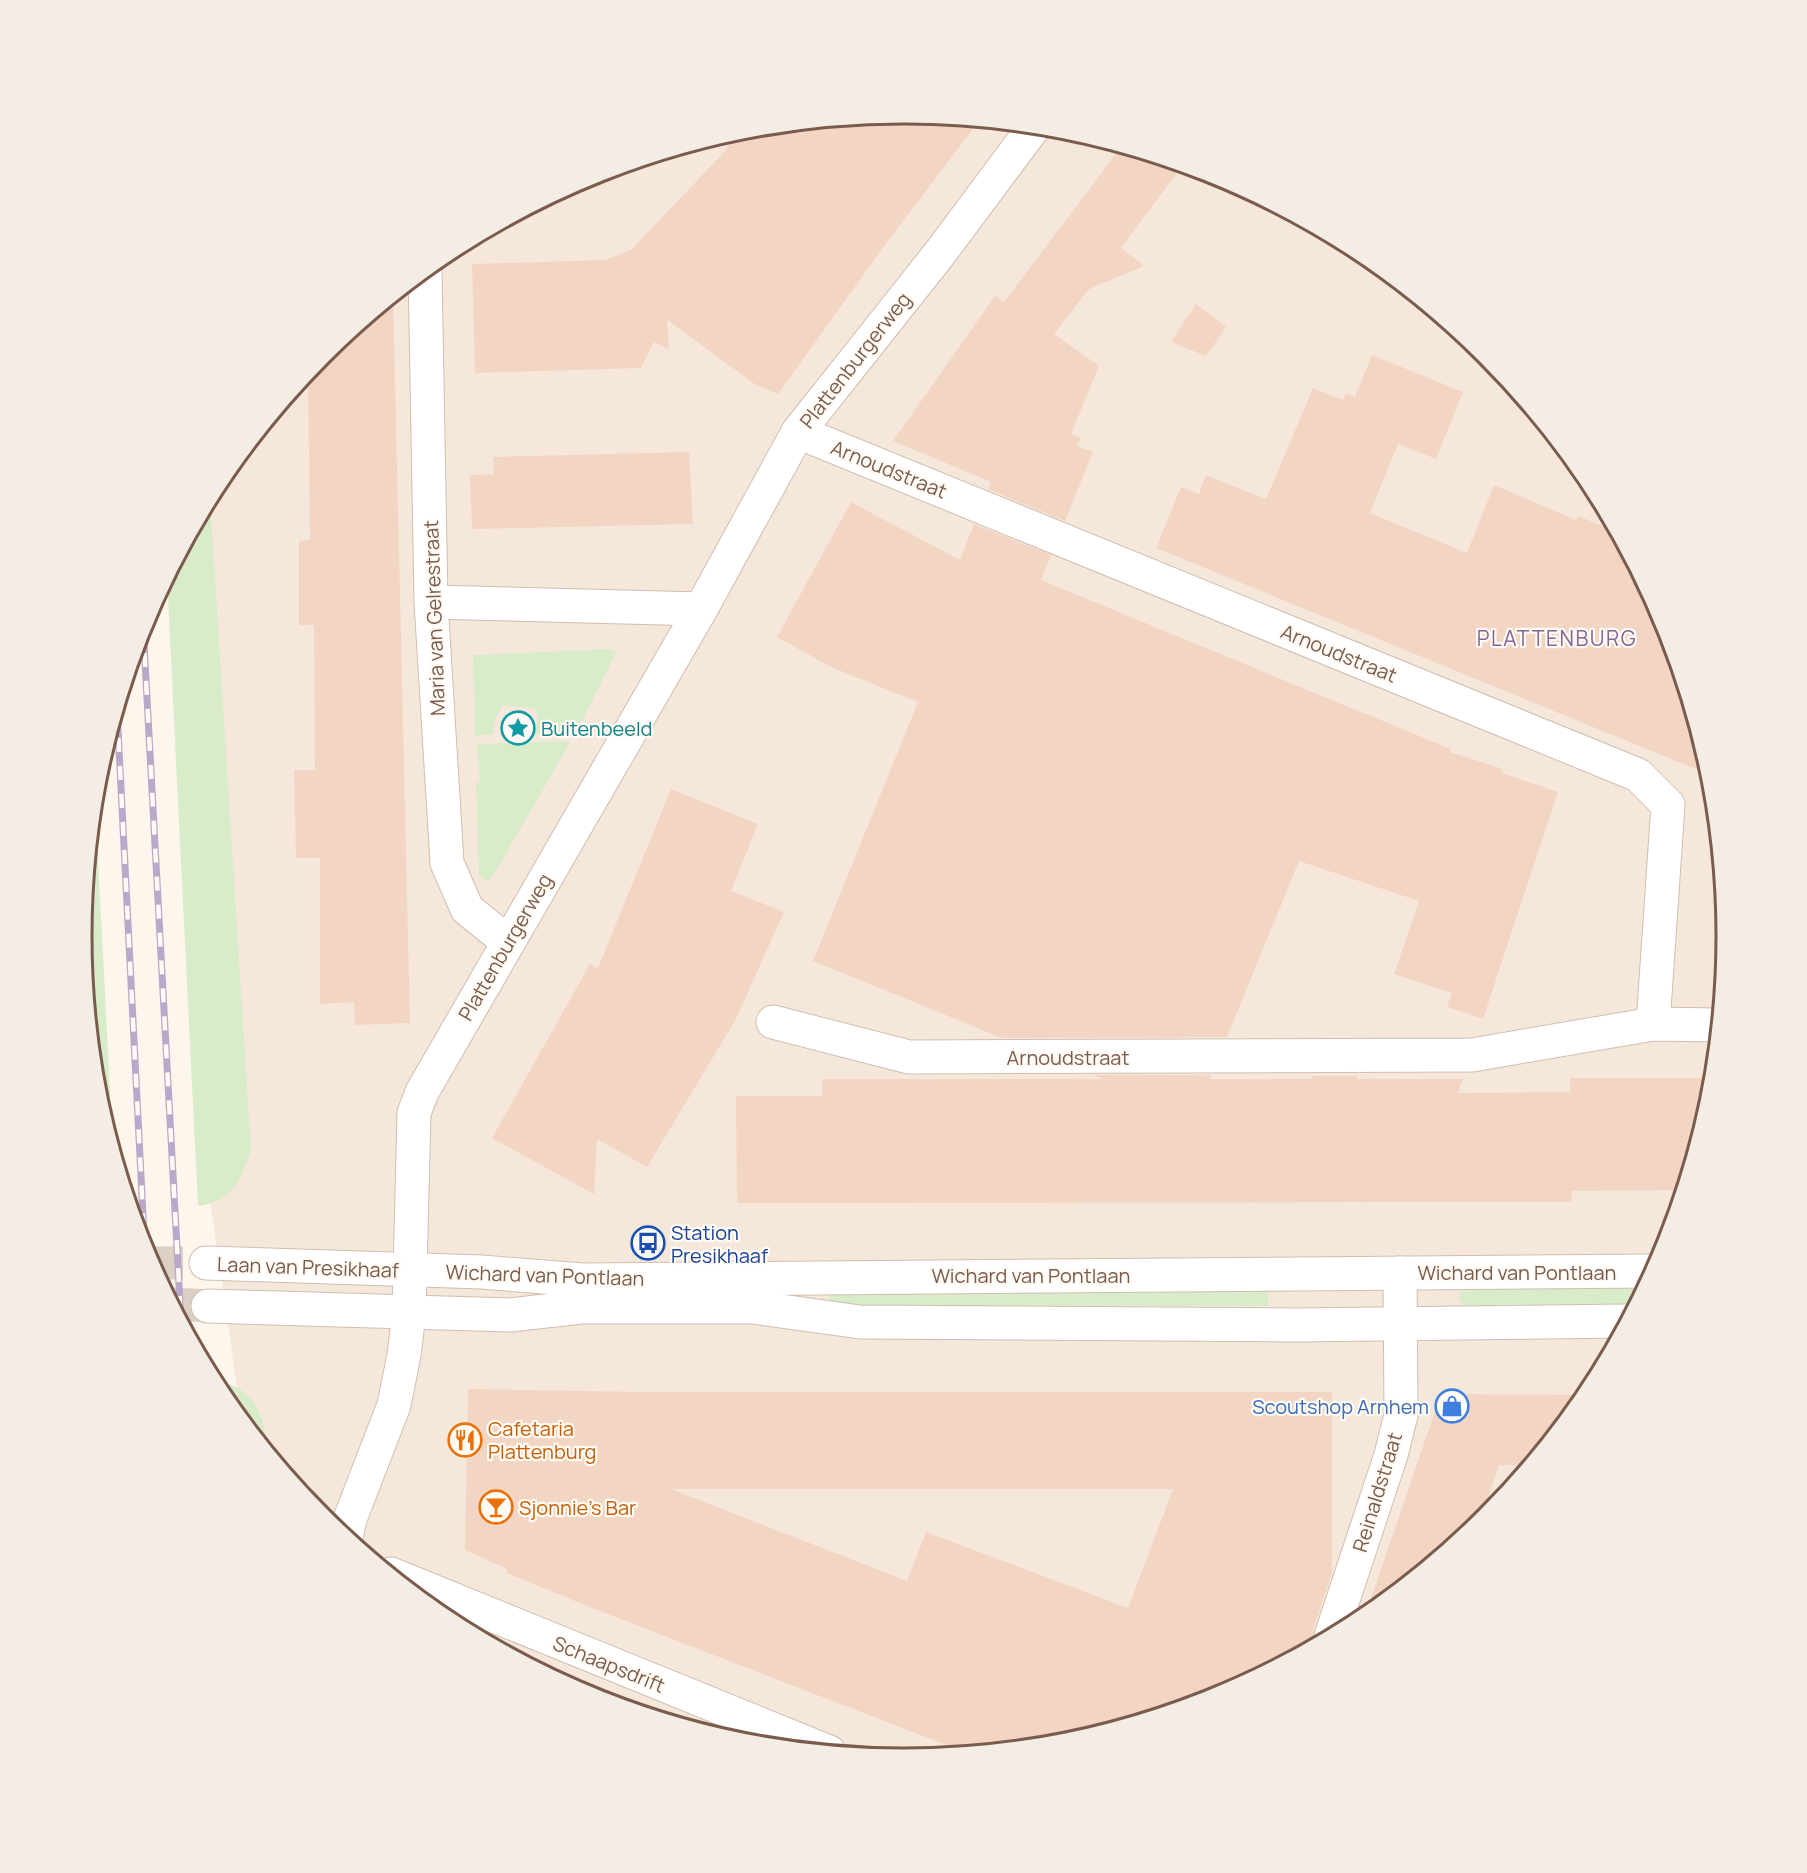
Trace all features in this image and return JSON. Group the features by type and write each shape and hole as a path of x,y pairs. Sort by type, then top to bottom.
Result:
{"street":[{"name":"Plattenburgerweg","path":"348,1529 393,1405 404,1355 409,1313 414,1113 422,1092 701,609 798,432 940,253 1029,134"},
{"name":"Maria van Gelrestraat","path":"425,280 431,602 447,863 467,909 508,942"},
{"name":"Arnoudstraat","path":"798,432 1638,775 1668,805 1653,1024"},
{"path":"431,602 701,609"},
{"name":"Arnoudstraat","path":"772,1022 909,1057 1472,1055 1653,1024 1711,1025"},
{"name":"Laan van Presikhaaf","path":"206,1263 410,1271"},
{"name":"Wichard van Pontlaan","path":"410,1271 482,1272 582,1280 1643,1271"},
{"name":"Reinaldstraat","path":"1335,1624 1391,1455 1401,1415 1400,1273"},
{"path":"208,1306 409,1313"},
{"name":"Wichard van Pontlaan","path":"409,1313 510,1315 581,1307 752,1307 860,1322 1285,1325 1619,1321"},
{"name":"Schaapsdrift","path":"410,1582 806,1743"}],"shaded area":[{"path":"904,124 957,126 1009,131 1114,152 1214,186 1263,208 1355,261 1398,292 1478,362 1514,401 1579,485 1607,531 1632,577 1654,626 1672,675 1688,726 1709,831 1716,936 1714,990 1709,1042 1688,1147 1654,1247 1632,1296 1579,1388 1548,1431 1478,1511 1439,1547 1355,1612 1309,1640 1263,1665 1214,1687 1165,1705 1114,1721 1009,1742 957,1747 904,1748 850,1747 798,1742 693,1721 642,1705 593,1687 497,1640 452,1612 409,1581 368,1547 329,1511 293,1472 240,1404 207,1180 189,550 228,485 259,442 329,362 368,326 452,261 498,233 544,208 593,186 642,168 693,152 798,131"}],"green space":[{"path":"211,512 251,1149 240,1179 228,1194 210,1204 198,1206 168,593"},
{"path":"610,649 617,651 576,733 535,734 538,716 536,709 503,705 495,720 493,734 475,736 473,655"},
{"path":"566,741 570,743 493,876 487,881 479,875 476,783 480,782 477,744"},
{"path":"97,840 111,1112 98,1042 93,990 93,883"},
{"path":"1268,1288 1268,1306 837,1305 831,1304 829,1295 831,1292"},
{"path":"1479,1288 1636,1288 1628,1304 1464,1305 1458,1300 1461,1292"},
{"path":"225,1383 236,1387 252,1400 258,1409 266,1439"}],"building":[{"path":"904,124 974,128 882,249 778,394 756,385 667,320 669,349 654,342 641,368 475,373 472,264 605,260 631,250 726,150 729,144 745,140 798,131 850,126"},
{"path":"1117,153 1177,172 1121,248 1144,266 1089,289 1054,334 1099,366 1071,434 1081,438 1077,446 1093,452 1065,521 988,489 991,482 893,441 995,296 1004,302"},
{"path":"1196,304 1226,327 1206,356 1171,342"},
{"path":"393,305 410,1023 355,1025 354,1002 320,1004 320,858 296,858 294,770 315,770 314,625 299,625 299,541 310,540 308,385 329,362"},
{"path":"1372,355 1463,392 1436,459 1398,444 1370,513 1467,553 1494,485 1576,520 1578,516 1604,527 1632,577 1654,626 1688,726 1698,770 1156,548 1181,487 1199,494 1206,475 1266,499 1313,388 1343,400 1346,393 1355,397"},
{"path":"689,452 693,524 472,529 470,475 494,474 493,457"},
{"path":"851,502 960,560 974,524 1051,555 1041,580 1451,749 1450,752 1503,769 1502,773 1558,792 1483,1019 1447,1007 1452,993 1394,974 1419,901 1299,861 1227,1037 1002,1038 813,961 918,702 831,667 777,637"},
{"path":"671,789 758,824 731,891 784,912 736,1019 647,1167 597,1139 594,1194 492,1138 590,964 598,968"},
{"path":"1094,1075 1212,1075 1210,1079 1313,1079 1312,1076 1357,1076 1357,1079 1463,1079 1458,1093 1570,1092 1570,1078 1703,1078 1688,1147 1674,1190 1572,1191 1571,1202 737,1203 736,1096 822,1096 822,1079 1103,1079"},
{"path":"468,1389 648,1392 1332,1392 1332,1573 1313,1630 1314,1637 1263,1665 1214,1687 1114,1721 1062,1733 1009,1742 952,1747 587,1606 507,1573 507,1569 465,1550","holes":["671,1489 1173,1489 1128,1608 926,1532 907,1581"]},
{"path":"1441,1394 1574,1395 1520,1465 1499,1465 1486,1502 1478,1511 1439,1547 1370,1601"}],"tunnel":[{"path":"160,1263 206,1263"},
{"path":"180,1304 208,1306"}],"railway":[{"path":"144,650 180,1305"},
{"path":"118,730 143,1221"}],"place":[{"name":"Buitenbeeld","path":"518,728"},
{"name":"Station Presikhaaf","path":"648,1243"},
{"name":"Scoutshop Arnhem","path":"1452,1406"},
{"name":"Cafetaria Plattenburg","path":"465,1440"},
{"name":"Sjonnie's Bar","path":"496,1507"}],"district":[{"name":"PLATTENBURG","path":"1557,638"}]}
